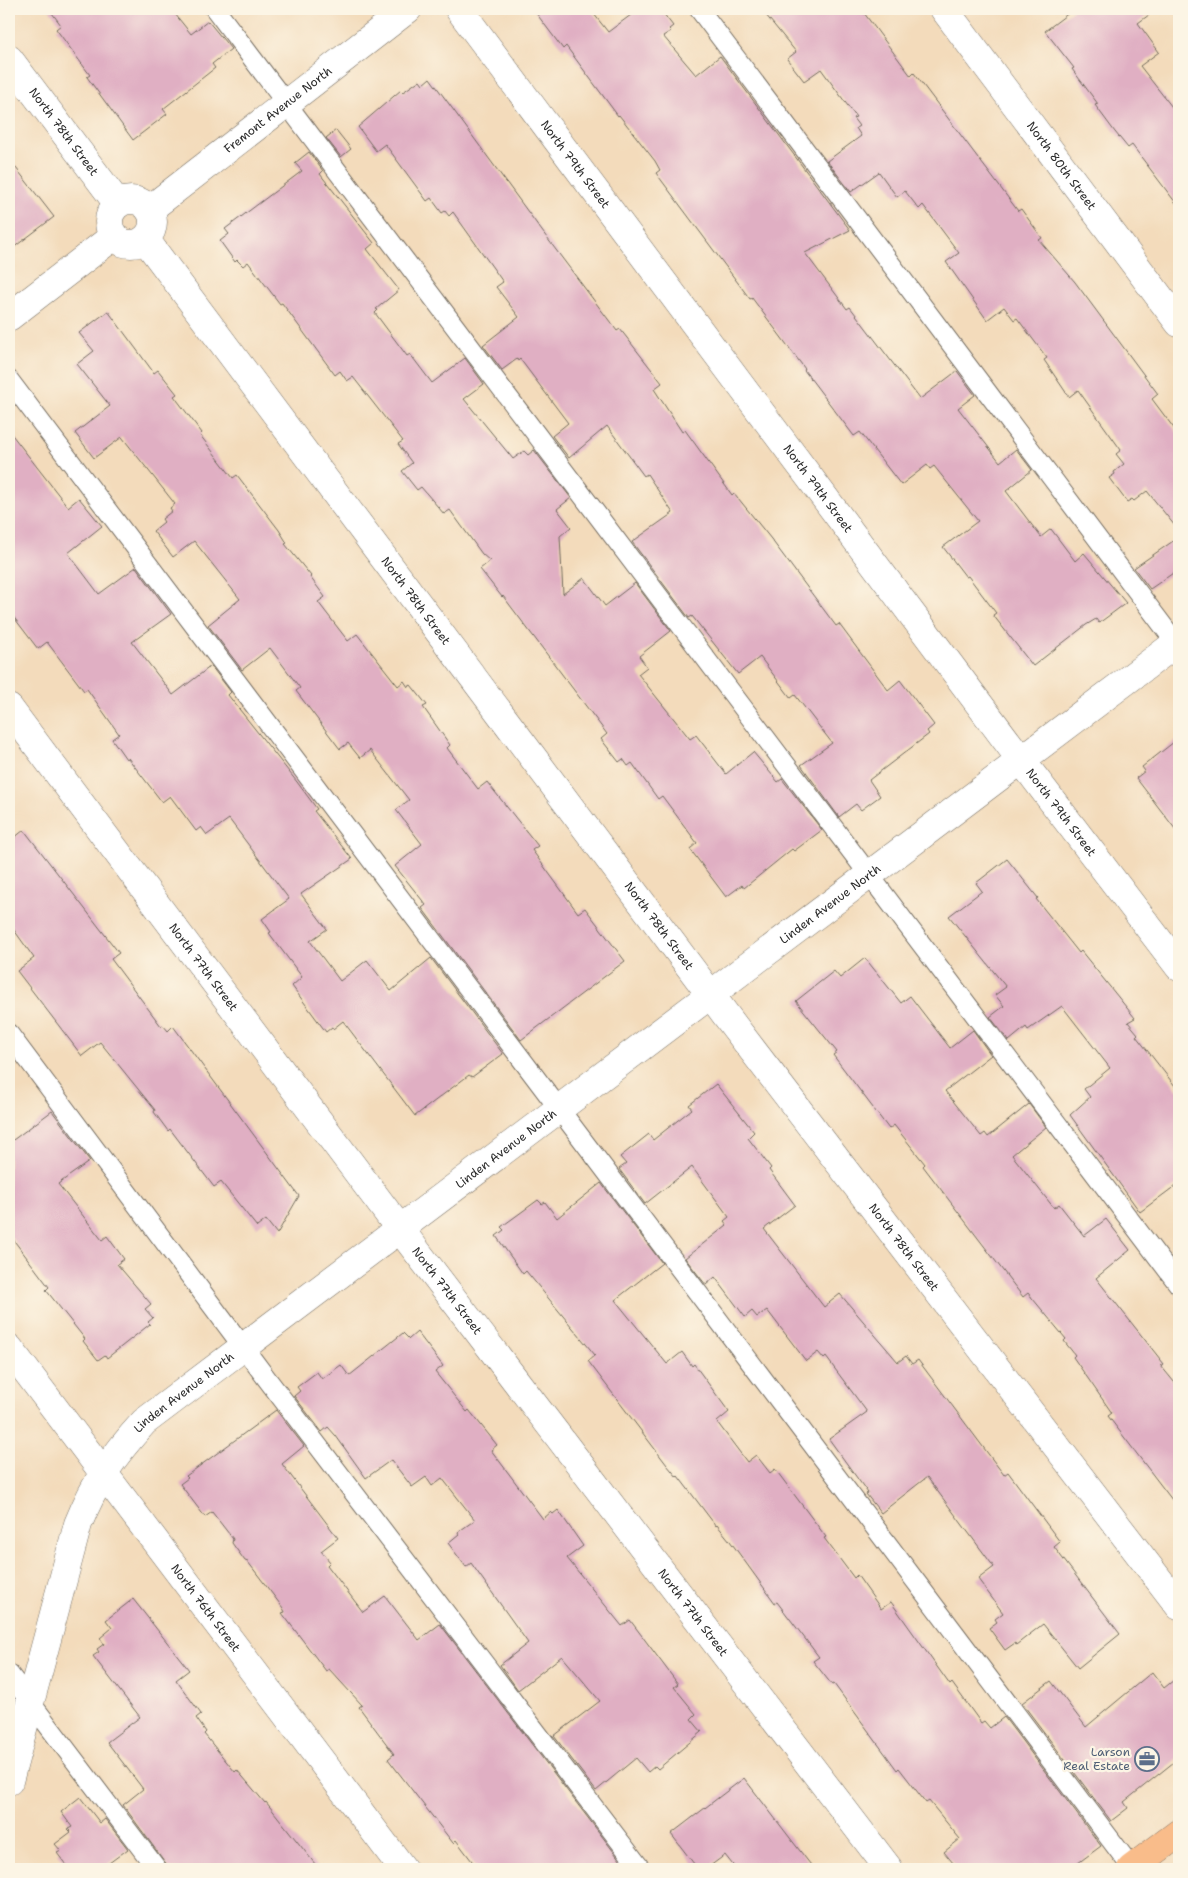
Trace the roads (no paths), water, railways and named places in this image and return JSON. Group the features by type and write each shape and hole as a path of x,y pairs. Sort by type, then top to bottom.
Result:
{"highway":[{"path":"1132,1869 1179,1834"}],"street":[{"name":"Fremont Avenue North","path":"150,209 408,9"},
{"name":"North 79th Street","path":"459,9 1020,760 1179,967"},
{"name":"North 80th Street","path":"944,9 1179,323"},
{"name":"North 78th Street","path":"9,59 118,204"},
{"path":"125,201 138,201 150,209 154,225 145,239 133,244 118,240 114,236 109,221 110,215 118,204 125,201"},
{"path":"9,318 114,236"},
{"name":"North 78th Street","path":"145,239 710,994 1179,1606"},
{"name":"Linden Avenue North","path":"9,1781 78,1524 90,1495 103,1472 123,1445 144,1422 242,1346 1020,760 1178,644"},
{"name":"North 77th Street","path":"9,708 399,1228 889,1869"},
{"name":"North 76th Street","path":"9,1348 403,1869"}],"lane":[{"path":"215,9 1179,1285"},
{"path":"699,9 1178,644"},
{"path":"9,380 1132,1869"},
{"path":"9,1034 242,1346 641,1869"},
{"path":"9,1674 156,1869"}],"place":[{"name":"Larson Real Estate","path":"1147,1759"}]}
